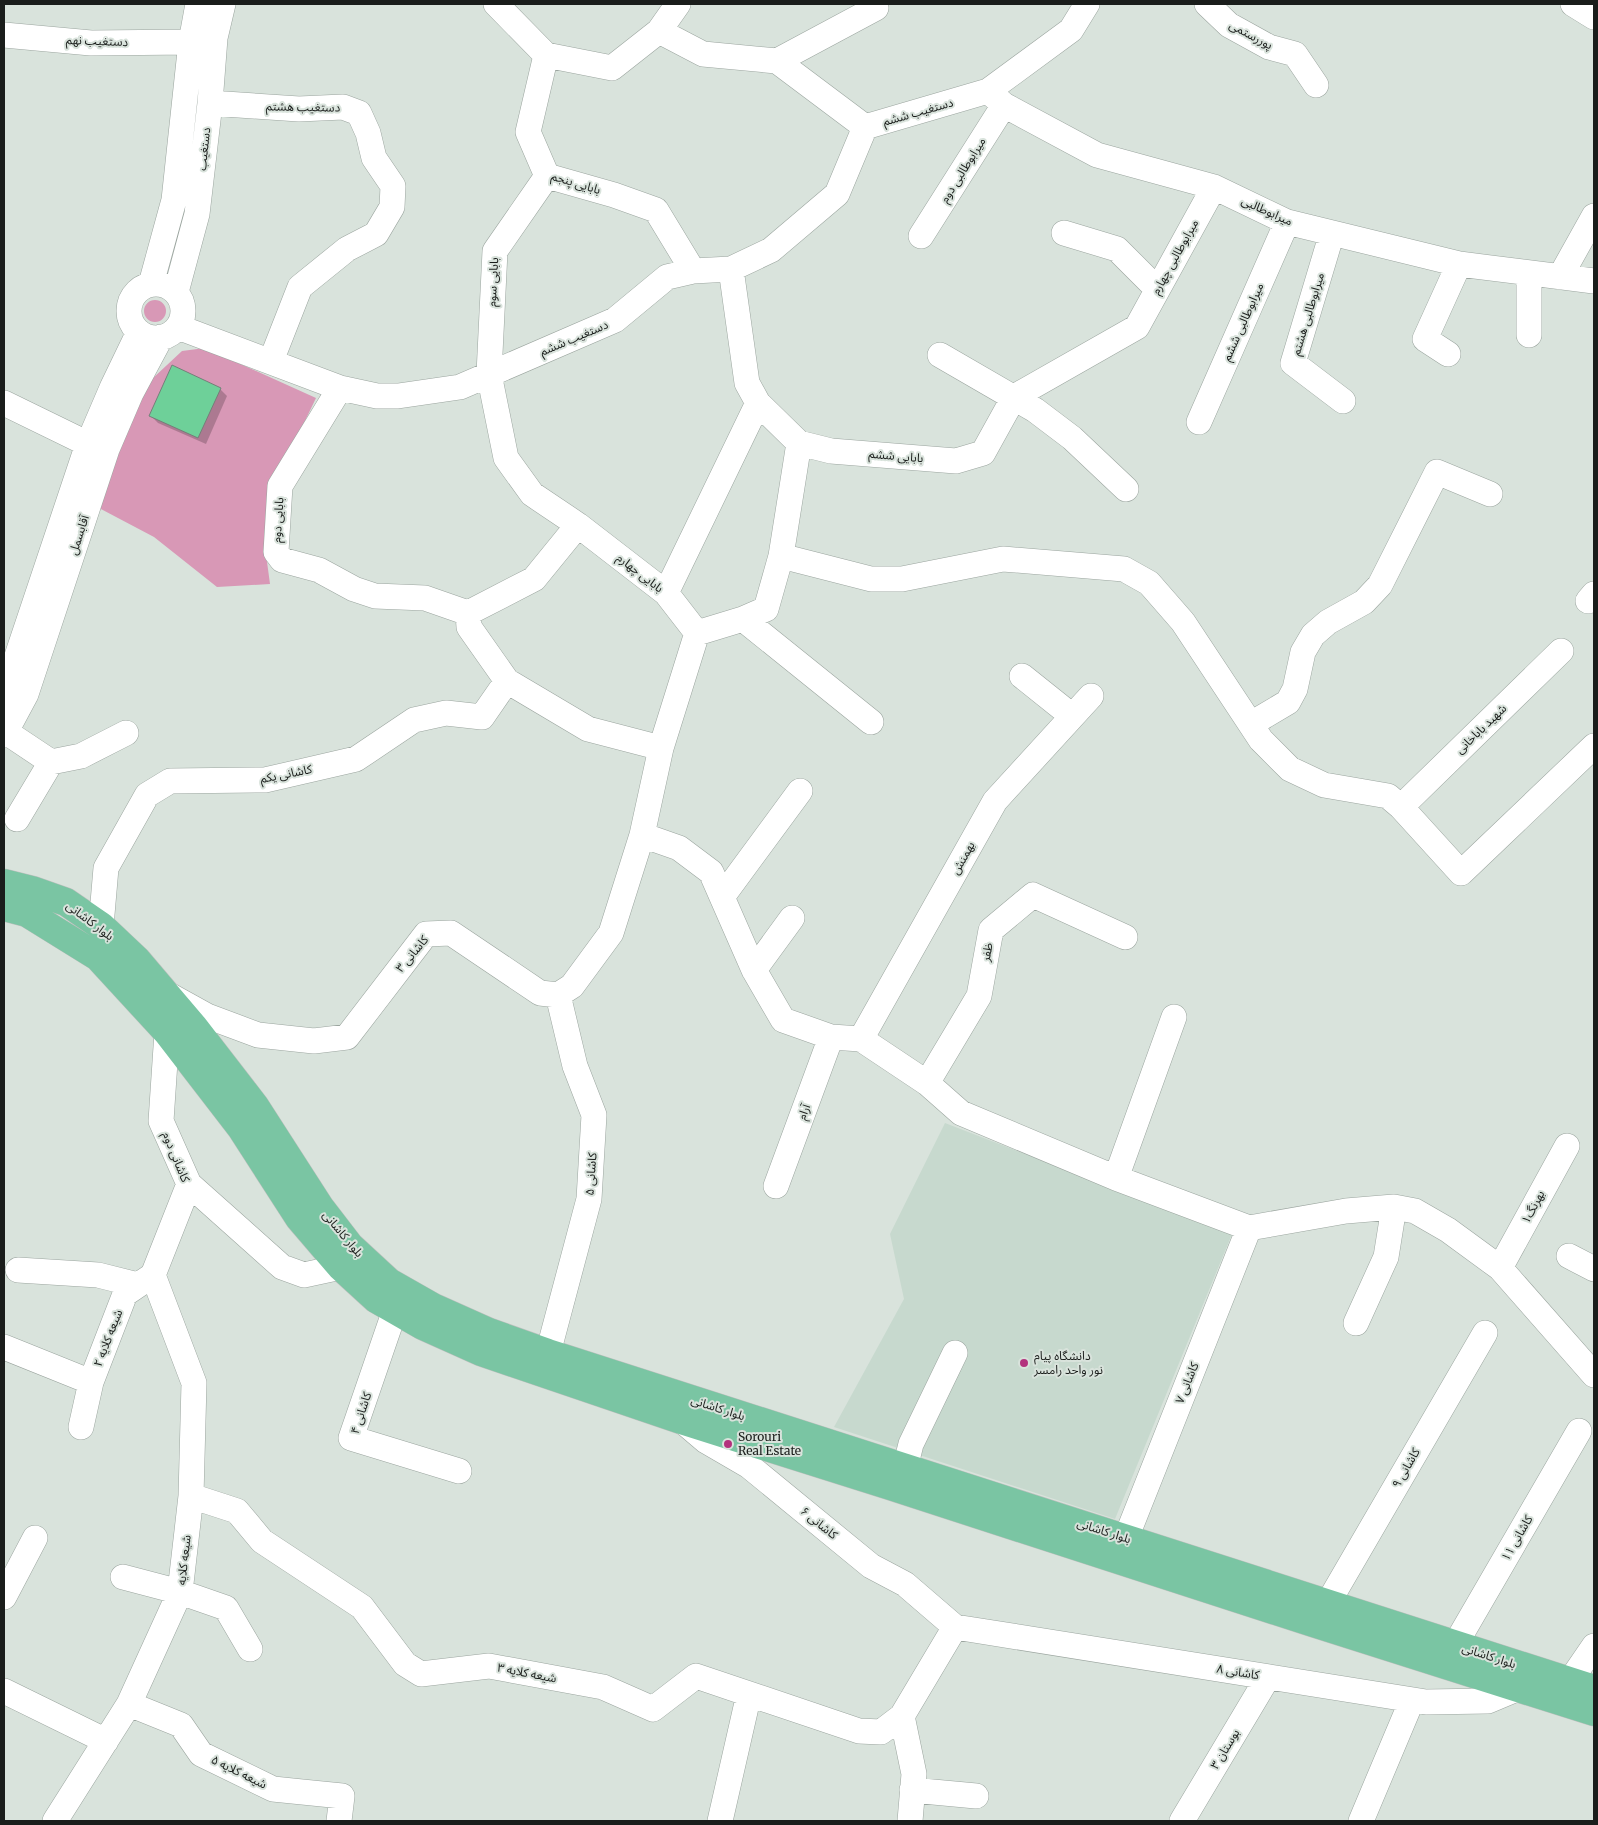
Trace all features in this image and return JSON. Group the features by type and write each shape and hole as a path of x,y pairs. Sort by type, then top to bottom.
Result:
{"main road":[{"name":"بلوار کاشانی","path":"4,883 32,890 66,902 101,926 137,960 194,1027 255,1106 320,1206 350,1246 389,1282 433,1307 490,1332 548,1353 905,1468 1122,1548 1304,1620 1594,1712"},
{"name":"بلوار کاشانی","path":"4,907 27,913 98,957 167,1032 241,1128 299,1218 341,1267 376,1299 423,1326 481,1352 681,1420 1122,1548 1328,1602 1582,1685"}],"street":[{"name":"دستغیب","path":"151,284 174,200 191,42 198,4"},
{"name":"دستغیب","path":"176,292 197,214 210,103 215,38 223,4"},
{"path":"496,4 546,55 612,68 658,32 678,4"},
{"path":"996,98 1071,30 1087,4"},
{"name":"پوررستمی","path":"1207,4 1229,25 1269,47 1295,54 1316,85"},
{"path":"1573,4 1594,17"},
{"path":"777,61 876,8"},
{"path":"658,32 703,54 777,61 865,127"},
{"name":"دستغیب نهم","path":"4,35 91,43 191,42"},
{"name":"بابایی پنجم","path":"546,55 528,132 547,176 614,195 656,210 692,270"},
{"name":"دستغیب ششم","path":"160,332 271,362 340,388 377,396 398,396 460,387 615,320 667,277 692,270 731,269 771,250 837,194 865,127 996,98"},
{"name":"میرابوطالبی","path":"996,98 1097,155 1214,186 1287,222 1459,264 1594,281"},
{"name":"میرابوطالبی دوم","path":"921,236 996,98"},
{"name":"دستغیب هشتم","path":"210,103 299,109 343,107 359,112 368,133 374,158 392,186 392,207 376,234 347,249 300,287 271,362"},
{"name":"بابایی سوم","path":"489,374 495,251 547,176"},
{"name":"میرابوطالبی چهارم","path":"1137,327 1214,186"},
{"path":"1560,277 1594,216"},
{"name":"میرابوطالبی ششم","path":"1199,422 1287,222"},
{"path":"1064,232 1117,249 1157,288"},
{"name":"میرابوطالبی هشتم","path":"1332,233 1293,363 1343,401"},
{"path":"1448,354 1426,339 1459,264"},
{"name":"بابایی ششم","path":"731,269 747,383 758,403 798,442 831,451 956,461 982,453 1014,398 1137,327"},
{"path":"1529,273 1530,335"},
{"path":"151,284 160,284 176,292 184,309 182,318 160,332 133,326 129,309 131,300 143,287 151,284"},
{"name":"آقابسمل","path":"5,690 88,444 112,388 160,332"},
{"name":"آقابسمل","path":"5,733 26,694 107,449 160,332"},
{"path":"940,356 1035,410 1072,438 1126,489"},
{"name":"بابایی چهارم","path":"489,374 506,458 532,494 578,525 666,593 698,633"},
{"name":"بابایی دوم","path":"340,388 280,486 276,552 282,560 319,570 354,589 375,596 425,598 468,613"},
{"path":"4,403 88,444"},
{"path":"666,593 758,403"},
{"path":"558,995 572,986 611,933 642,835 661,748 698,633 743,619 766,609 781,556 798,442"},
{"path":"1251,724 1288,702 1295,689 1303,652 1312,635 1328,622 1364,602 1380,585 1437,472 1490,494"},
{"path":"578,525 534,579 468,613 469,627 506,681 588,729 661,748"},
{"path":"781,556 871,579 902,579 1003,559 1124,569 1149,583 1183,622 1261,740 1290,769 1324,785 1388,796 1401,807 1461,873 1594,746"},
{"path":"743,619 872,722"},
{"name":"شهید باباخانی","path":"1401,807 1561,651"},
{"path":"1022,676 1072,716"},
{"name":"کاشانی یکم","path":"101,926 106,868 147,795 170,781 266,780 356,760 414,720 446,713 482,717 506,681"},
{"name":"بهمنش","path":"861,1039 995,800 1091,696"},
{"path":"5,733 50,762 82,756 126,733"},
{"path":"17,819 50,762"},
{"path":"722,897 800,791"},
{"path":"642,835 679,848 712,872 754,970 783,1020 831,1038 861,1039 926,1083 961,1113 1116,1178 1249,1228 1346,1212 1394,1207 1415,1211 1448,1230 1500,1268 1594,1375"},
{"name":"ظفر","path":"926,1083 979,996 991,930 1033,895 1125,937"},
{"path":"754,970 792,918"},
{"name":"کاشانی ۳","path":"163,991 207,1016 258,1035 314,1042 347,1037 426,934 451,934 540,993 558,995"},
{"name":"کاشانی ۵","path":"548,1353 589,1199 594,1115 575,1066 558,995"},
{"path":"1116,1178 1174,1017"},
{"name":"کاشانی دوم","path":"146,1280 189,1184 161,1121 167,1032"},
{"name":"آرام","path":"776,1186 831,1038"},
{"name":"۱بهرنگ","path":"1500,1268 1567,1146"},
{"path":"189,1184 282,1267 304,1275 341,1267"},
{"path":"1356,1322 1386,1257 1394,1207"},
{"name":"کاشانی ۷","path":"1122,1548 1249,1228"},
{"path":"1569,1256 1594,1269"},
{"path":"18,1270 146,1280"},
{"name":"شیعه کلایه ۲","path":"4,1347 91,1382 125,1294 146,1280"},
{"name":"شیعه کلایه","path":"55,1821 130,1704 180,1592 190,1496 194,1383 146,1280"},
{"name":"کاشانی ۴","path":"395,1310 351,1438 459,1471"},
{"name":"کاشانی ۹","path":"1328,1602 1485,1333"},
{"path":"905,1468 912,1444 955,1353"},
{"path":"82,1427 91,1382"},
{"name":"کاشانی ۶","path":"681,1420 706,1441 749,1466 871,1566 905,1584 955,1627"},
{"name":"کاشانی ۱۱","path":"1455,1645 1579,1432"},
{"name":"شیعه کلایه ۳","path":"190,1496 237,1511 262,1541 362,1607 405,1664 421,1674 489,1666 603,1687 653,1709 696,1676 859,1731 881,1732 902,1716"},
{"path":"4,1598 35,1538"},
{"path":"123,1577 180,1592 226,1608 250,1649"},
{"path":"910,1821 914,1774 902,1716 955,1627"},
{"name":"کاشانی ۸","path":"955,1627 1426,1702 1488,1702 1519,1688"},
{"path":"1582,1685 1594,1646"},
{"name":"بوستان ۳","path":"1182,1821 1268,1677"},
{"path":"4,1691 106,1741"},
{"path":"720,1821 749,1694"},
{"path":"1362,1821 1412,1700"},
{"name":"شیعه کلایه ۵","path":"130,1704 181,1725 201,1754 273,1789 342,1796 339,1821"},
{"path":"912,1790 976,1796"}],"shaded area":[{"path":"155,300 163,303 166,311 163,319 155,322 147,319 144,311 147,303"},
{"path":"205,348 316,398 278,477 265,547 270,584 217,587 154,537 99,508 117,436 152,379 182,351"},
{"name":"دانشگاه پیام نور واحد رامسر","path":"945,1123 1232,1234 1115,1519 834,1427 904,1299 890,1234"}],"building":[{"path":"172,365 221,388 198,438 149,416"}],"place":[{"name":"دانشگاه پیام نور واحد رامسر","path":"1024,1363"},
{"name":"Sorouri Real Estate","path":"728,1444"}]}
